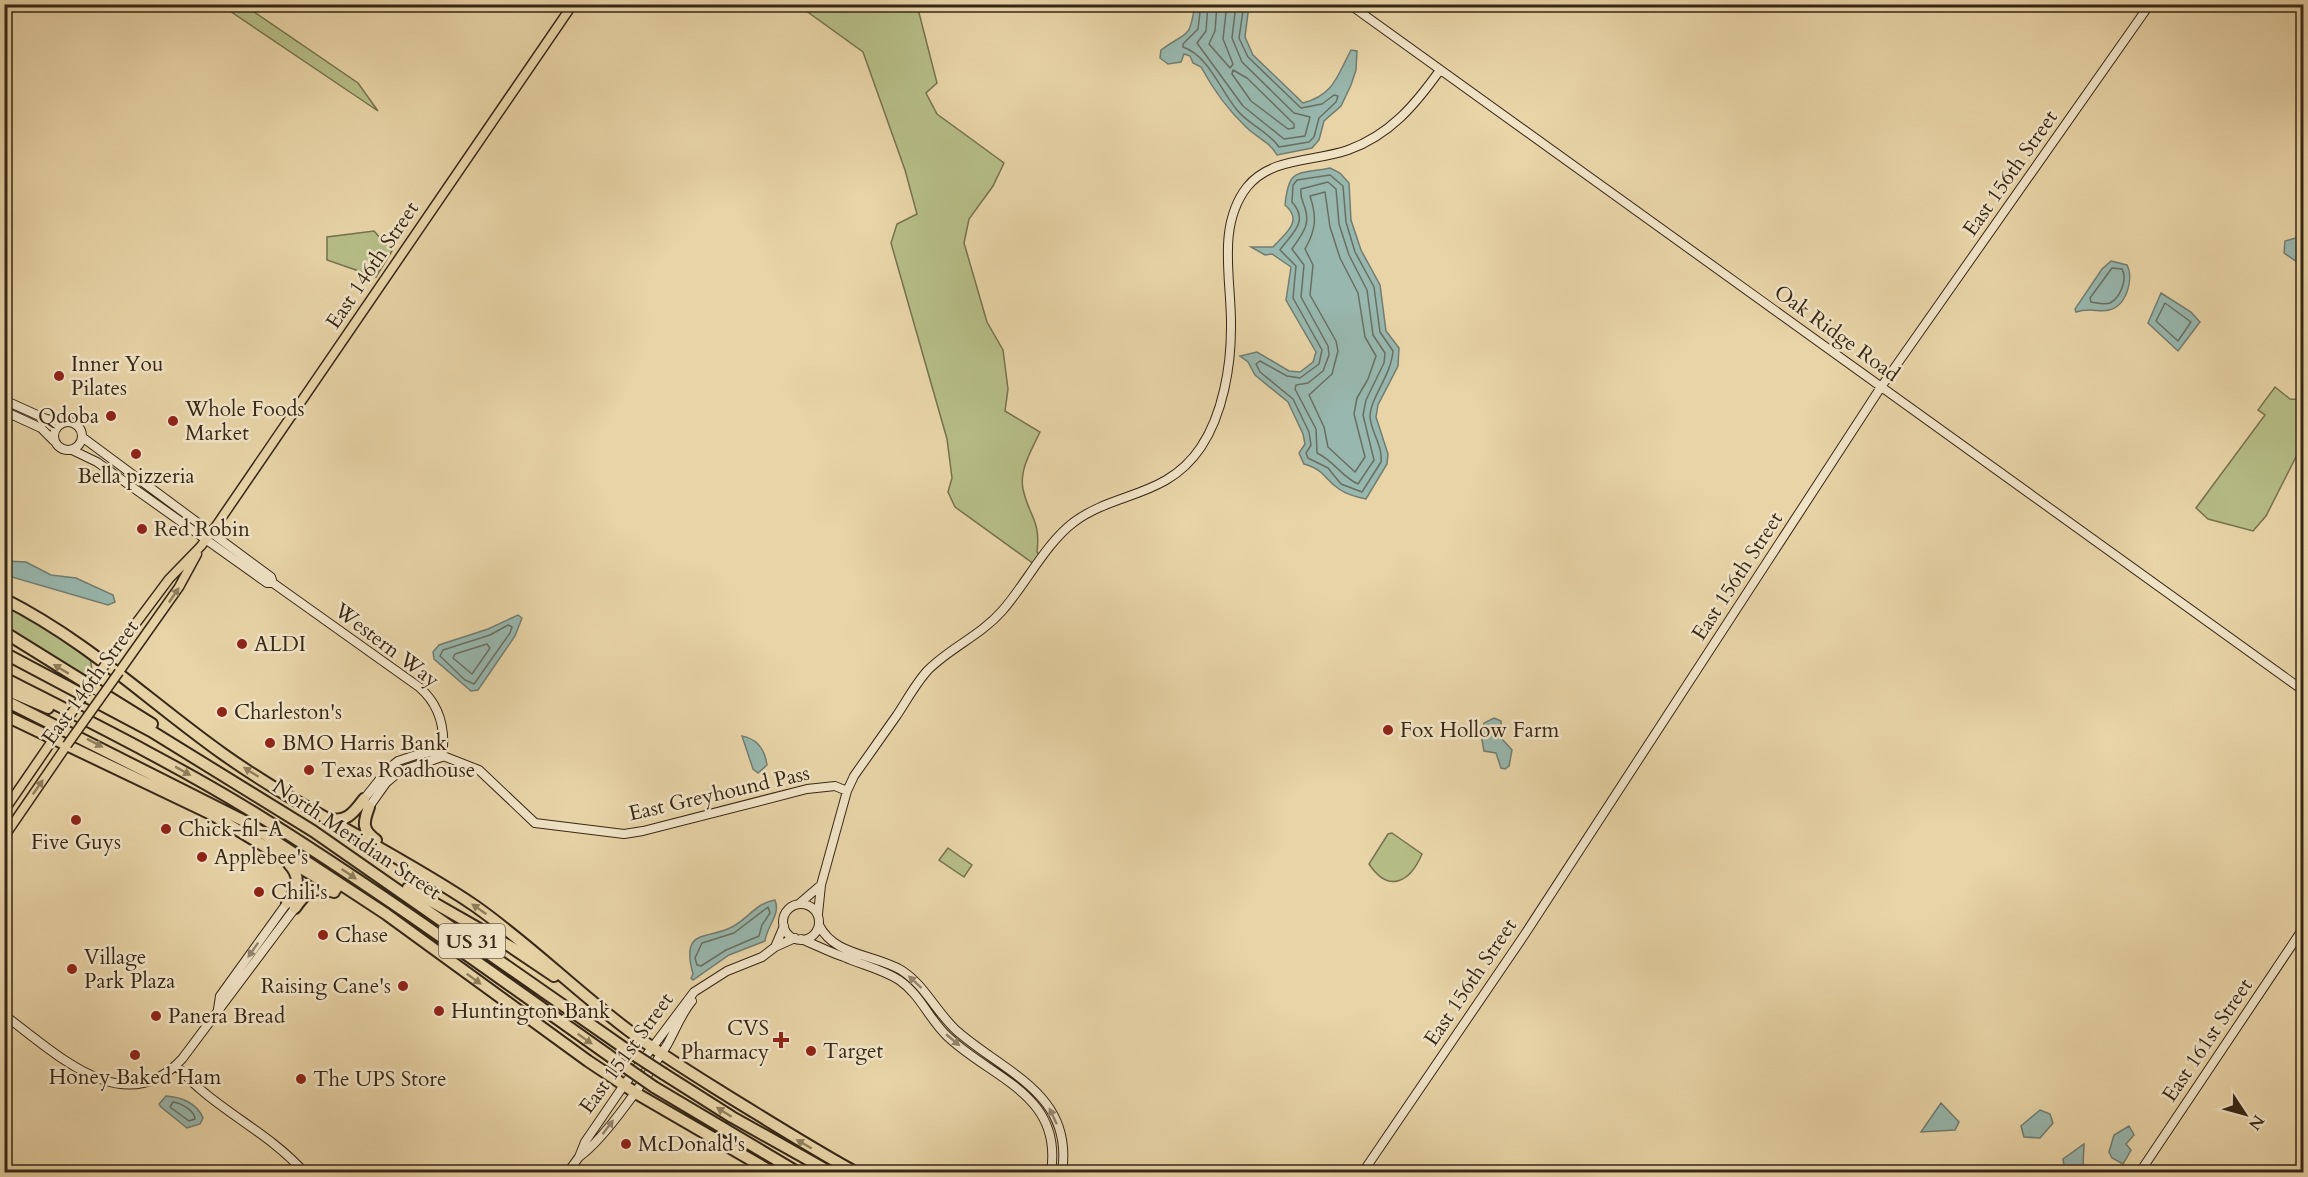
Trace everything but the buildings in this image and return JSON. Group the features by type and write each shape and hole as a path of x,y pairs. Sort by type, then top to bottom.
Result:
{"highway":[{"path":"4,599 57,627 107,662 224,755 316,812 410,865"},
{"path":"5,633 155,726 251,792"},
{"name":"North Meridian Street","path":"4,653 115,711 313,831 630,1052 759,1133 830,1173"},
{"name":"North Meridian Street","path":"4,678 227,796 335,864 654,1087 797,1173"},
{"path":"4,689 132,744"},
{"path":"4,700 246,822 380,910 634,1092 772,1173"},
{"path":"4,715 188,802 344,894 449,961"},
{"path":"316,812 338,821 349,817 366,803"},
{"path":"366,803 363,822 366,832 410,865 509,931 606,1012"},
{"path":"313,831 525,956 657,1050 787,1134 855,1173"},
{"path":"252,838 295,871 297,885 291,905"},
{"path":"291,905 315,889 344,894"}],"main road":[{"name":"East 146th Street","path":"4,837 179,587 206,539 573,4"},
{"name":"East 146th Street","path":"4,811 107,662 169,579 206,539"}],"street":[{"name":"Oak Ridge Road","path":"1349,4 2304,691"},
{"name":"East 156th Street","path":"1363,1173 1525,934 1881,387 2150,4"},
{"path":"1062,1173 1063,1151 1060,1132 1054,1116 1033,1087 957,1031 931,999 906,974 883,961 835,945 826,938 819,925 821,885 847,791 854,776 925,673 946,655 985,629 1029,579 1062,534 1088,514 1146,491 1167,480 1185,466 1201,446 1217,411 1226,374 1231,326 1227,244 1232,216 1247,188 1263,173 1279,165 1347,150 1379,135 1406,114 1440,70"},
{"path":"4,400 46,419 78,426 82,437 158,494 206,539"},
{"path":"4,411 41,428 62,449 86,455 206,539"},
{"path":"54,441 54,431 64,422"},
{"path":"72,450 78,446 82,437"},
{"path":"109,471 131,481 152,496 158,494"},
{"name":"Western Way","path":"206,539 267,583 273,583 426,693 436,708 442,727 442,757"},
{"path":"366,803 400,771 442,757"},
{"name":"East Greyhound Pass","path":"442,757 455,759 478,770 498,786 522,814 536,823 624,834 807,789 835,786 847,791"},
{"path":"775,947 788,909 798,904 821,885"},
{"path":"798,904 810,906 818,914"},
{"path":"4,1015 83,1072 105,1082 140,1084 162,1075 176,1065 218,1008 227,1002 291,905"},
{"path":"798,939 812,936 819,925"},
{"path":"784,926 798,939 876,968 900,981 946,1035 1022,1090 1033,1101 1050,1132 1053,1146 1051,1173"},
{"name":"East 161st Street","path":"2140,1173 2304,927"},
{"name":"East 151st Street","path":"579,1157 592,1148 634,1092 657,1050 689,1005 714,979 762,957 775,947 798,939"},
{"name":"East 151st Street","path":"568,1173 579,1157 585,1142 624,1085 657,1050"},
{"path":"176,1065 204,1094 280,1148 304,1173"}],"green space":[{"path":"221,5 244,5 358,83 378,111"},
{"path":"798,5 917,5 937,83 926,93 937,114 1004,163 993,186 969,219 964,243 987,322 1003,350 1008,389 1005,411 1040,432 1027,460 1022,482 1025,498 1036,525 1037,552 1041,557 1034,564 955,507 948,492 952,478 947,439 891,243 897,224 917,214 905,170 863,52"},
{"path":"374,231 392,251 376,277 327,260 327,237"},
{"path":"2275,387 2290,399 2303,400 2303,443 2266,516 2253,531 2208,519 2196,508 2265,415 2258,410"},
{"path":"4,603 50,627 90,657 92,670 86,679 5,627"},
{"path":"1392,833 1422,854 1411,872 1398,881 1384,879 1369,864 1388,834"},
{"path":"948,848 972,865 964,877 939,860"}],"water":[{"path":"1195,5 1249,5 1245,37 1253,55 1303,103 1328,90 1351,50 1357,51 1356,70 1351,85 1341,106 1324,121 1319,140 1312,148 1277,155 1270,146 1233,114 1201,67 1193,63 1190,56 1184,54 1181,62 1168,64 1160,58 1161,50 1189,30"},
{"path":"1330,168 1340,173 1349,183 1351,220 1361,250 1380,285 1386,331 1399,348 1398,366 1378,405 1376,417 1388,454 1387,464 1366,499 1342,491 1320,472 1304,464 1299,453 1305,444 1303,434 1288,402 1255,375 1248,362 1240,356 1257,352 1289,371 1300,372 1313,362 1316,352 1286,300 1291,267 1272,254 1265,255 1251,247 1273,247 1291,227 1293,216 1285,205 1292,178 1302,173"},
{"path":"2304,236 2303,266 2284,253 2285,241"},
{"path":"2111,261 2127,265 2129,271 2129,284 2120,303 2109,310 2076,312 2075,309 2102,269"},
{"path":"2161,293 2191,312 2200,322 2178,351 2148,323"},
{"path":"5,561 26,562 51,575 76,578 113,595 115,602 108,605 5,575"},
{"path":"518,615 522,618 515,636 478,690 471,691 434,659 433,652 439,645 488,629"},
{"path":"1494,718 1501,721 1502,739 1512,750 1509,766 1505,769 1501,768 1496,753 1484,751 1481,734 1484,723"},
{"path":"742,736 748,737 760,746 764,755 767,765 758,773 753,769"},
{"path":"775,900 775,915 765,941 729,955 693,980 691,978 693,974 690,949 693,942 706,935 732,927 758,907"},
{"path":"166,1096 183,1099 197,1108 203,1118 200,1124 187,1128 161,1107 159,1104"},
{"path":"1941,1103 1959,1122 1955,1130 1921,1132"},
{"path":"2040,1110 2050,1114 2053,1123 2040,1138 2024,1137 2021,1126"},
{"path":"2129,1126 2134,1135 2126,1144 2131,1150 2123,1164 2112,1158 2109,1152 2114,1135"},
{"path":"2084,1144 2083,1166 2094,1172 2065,1172 2063,1159"}],"place":[{"name":"Inner You Pilates","path":"59,376"},
{"name":"Qdoba","path":"111,416"},
{"name":"Whole Foods Market","path":"173,421"},
{"name":"Bella pizzeria","path":"136,454"},
{"name":"Red Robin","path":"142,529"},
{"name":"ALDI","path":"242,644"},
{"name":"Charleston's","path":"222,712"},
{"name":"Fox Hollow Farm","path":"1388,730"},
{"name":"BMO Harris Bank","path":"270,743"},
{"name":"Texas Roadhouse","path":"309,770"},
{"name":"Five Guys","path":"76,820"},
{"name":"Chick-fil-A","path":"166,829"},
{"name":"Applebee's","path":"202,857"},
{"name":"Chili's","path":"259,892"},
{"name":"Chase","path":"323,935"},
{"name":"Village Park Plaza","path":"72,969"},
{"name":"Raising Cane's","path":"403,986"},
{"name":"Huntington Bank","path":"439,1011"},
{"name":"Panera Bread","path":"156,1016"},
{"name":"CVS Pharmacy","path":"781,1040"},
{"name":"Target","path":"811,1051"},
{"name":"Honey Baked Ham","path":"135,1055"},
{"name":"The UPS Store","path":"301,1079"},
{"name":"McDonald's","path":"626,1144"}]}
